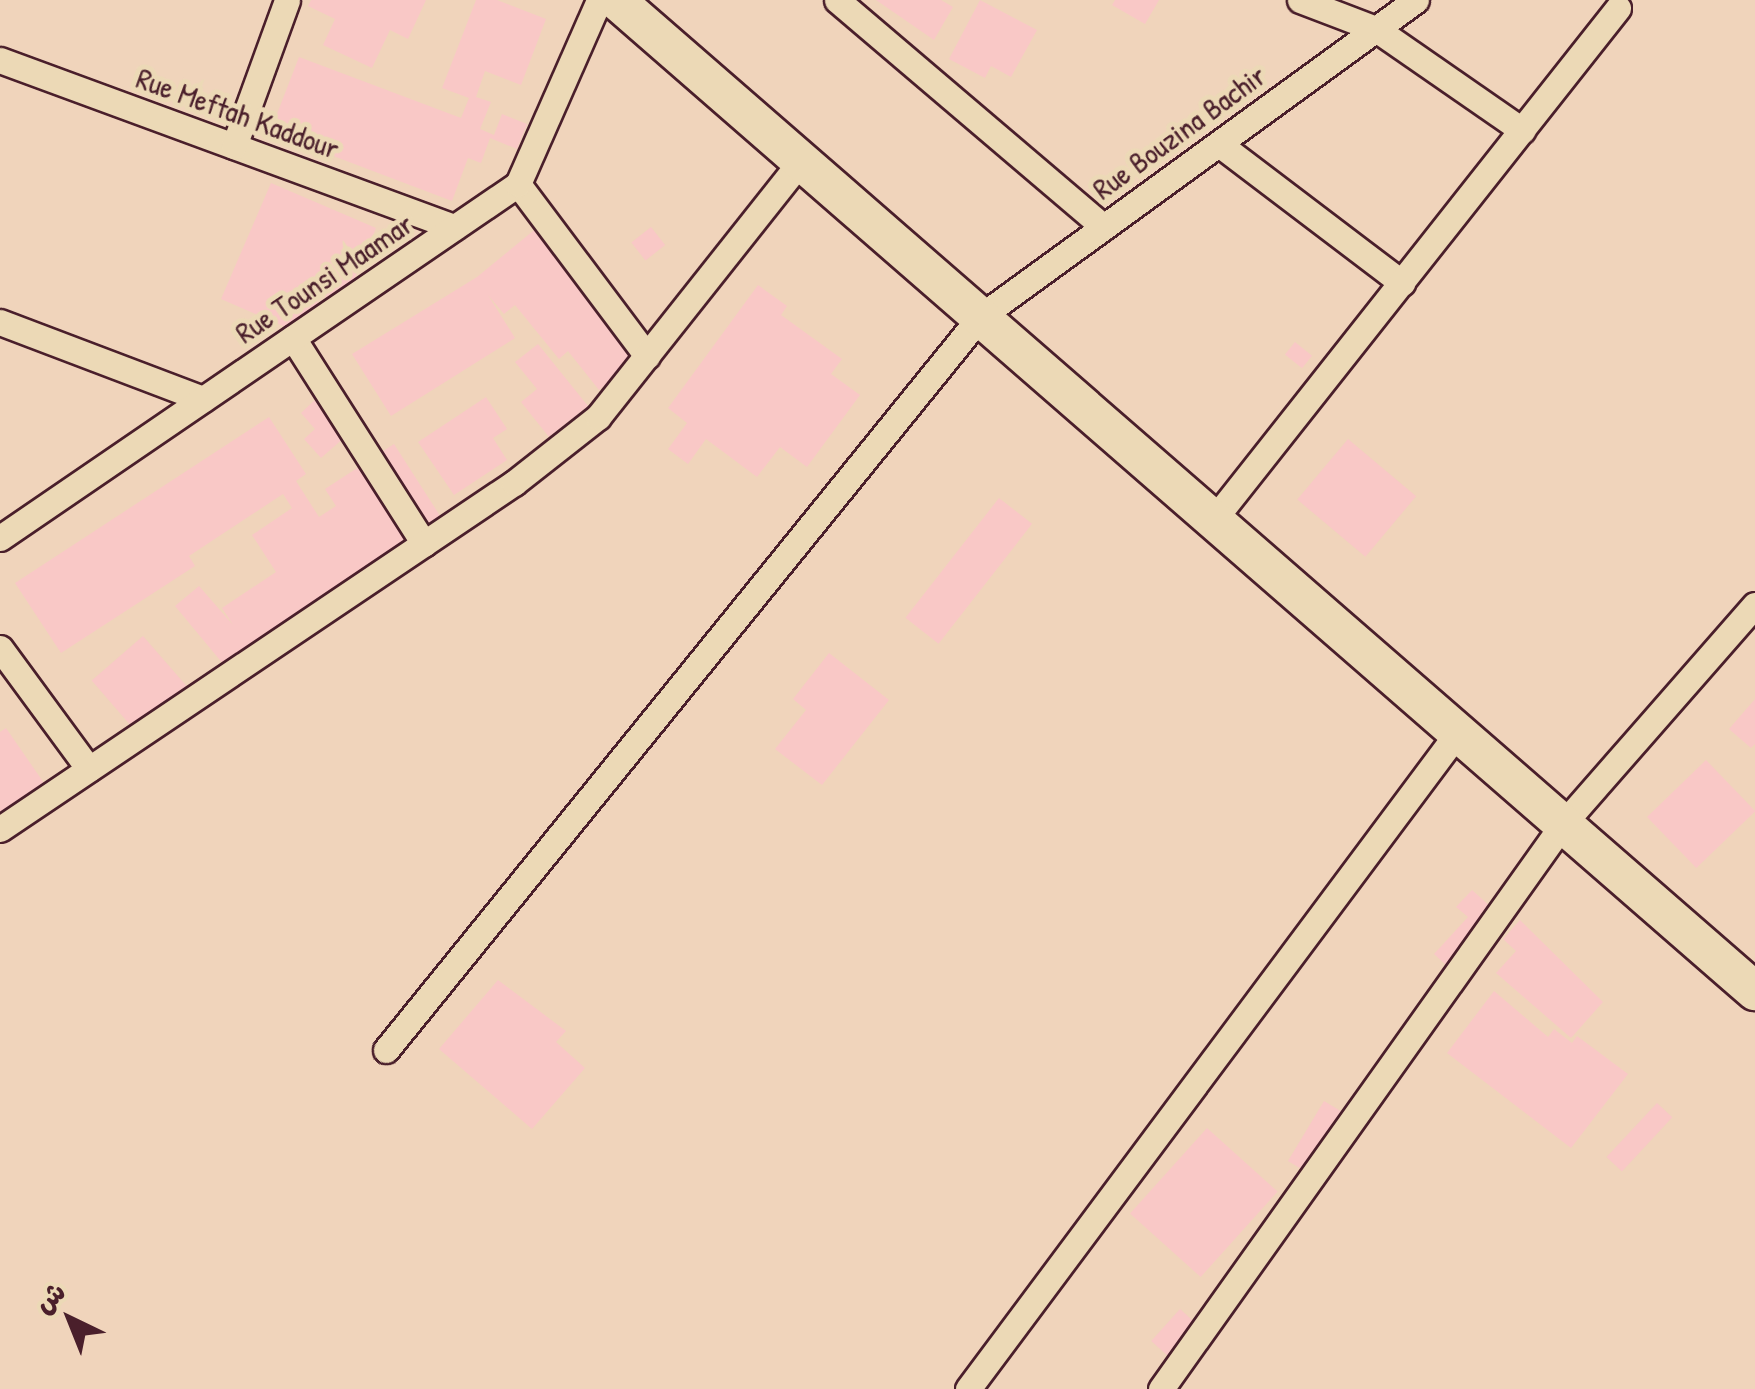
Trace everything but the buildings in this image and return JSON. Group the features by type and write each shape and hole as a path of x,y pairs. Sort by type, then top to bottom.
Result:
{"main road":[{"path":"616,0 1216,518 1755,991"}],"street":[{"path":"234,146 287,0"},
{"path":"599,0 518,184 647,356"},
{"path":"837,0 1104,227"},
{"path":"1300,0 1376,29 1522,130"},
{"name":"Rue Bouzina Bachir","path":"386,1050 980,317 1416,0"},
{"path":"1216,518 1618,8"},
{"name":"Rue Meftah Kaddour","path":"0,60 454,228"},
{"path":"1218,144 1402,283"},
{"path":"0,829 424,544 598,417 801,161"},
{"name":"Rue Tounsi Maamar","path":"0,538 518,184"},
{"path":"0,322 204,399"},
{"path":"292,338 424,544"},
{"path":"1161,1389 1563,824 1755,605"},
{"path":"0,648 89,770"},
{"path":"968,1389 1458,732"}]}
